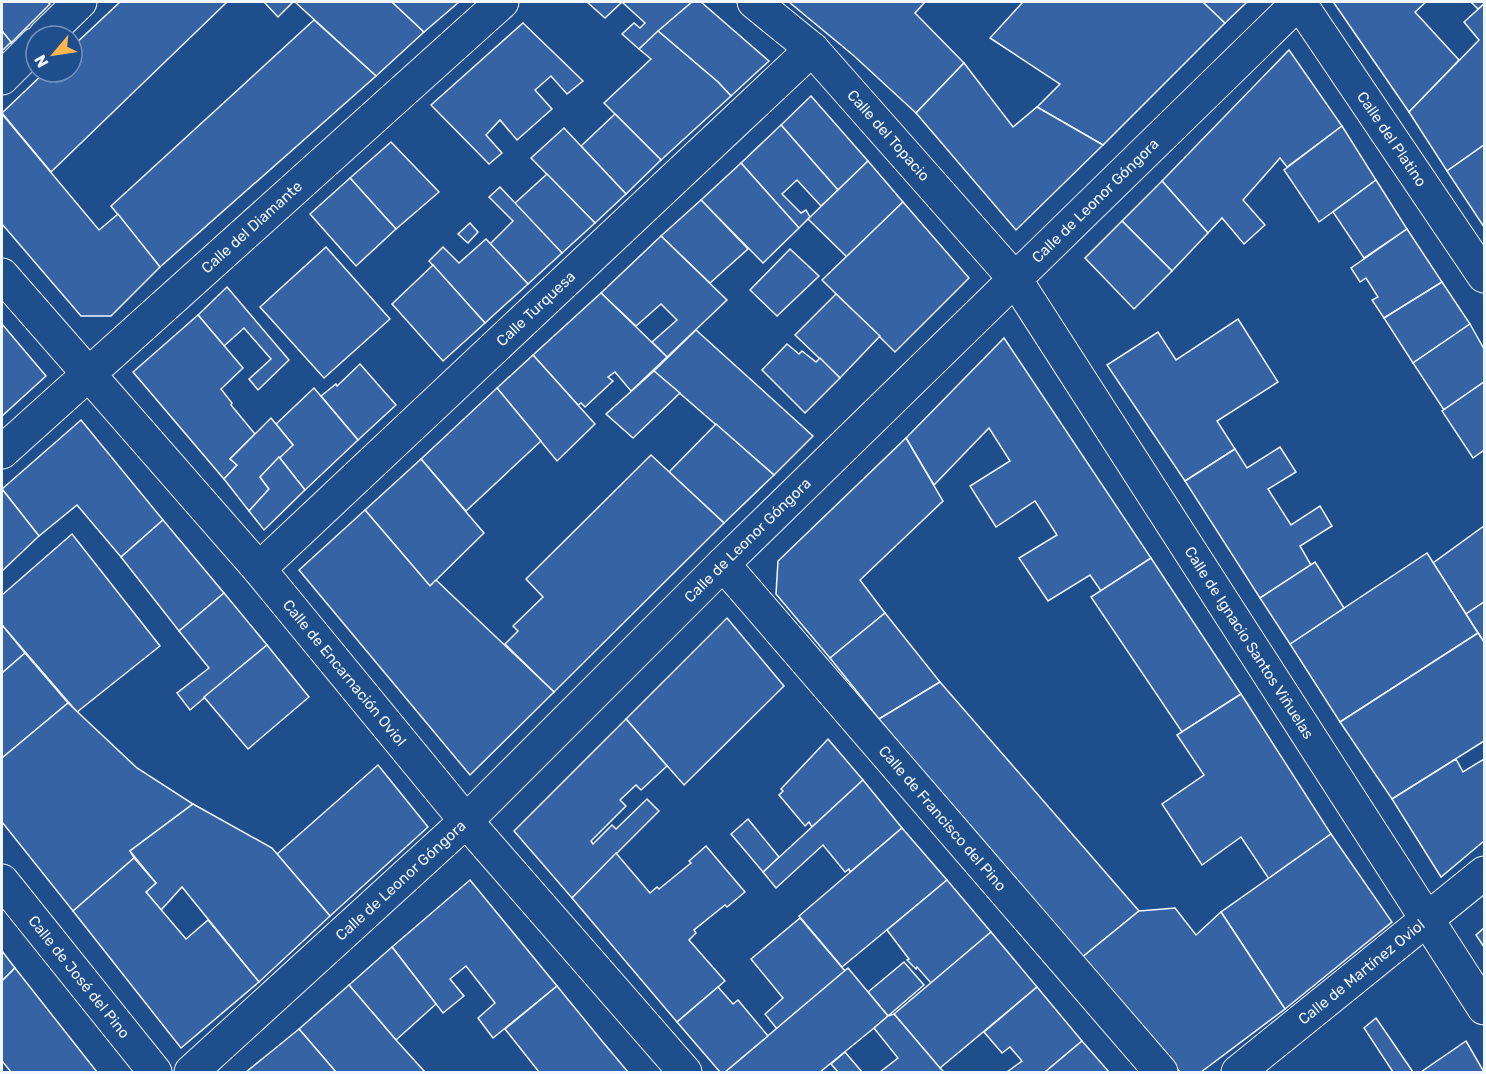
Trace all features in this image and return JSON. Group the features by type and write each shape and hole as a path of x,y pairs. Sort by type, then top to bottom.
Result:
{"street":[{"path":"57,24 80,2"},
{"name":"Calle del Diamante","path":"2,452 502,2"},
{"name":"Calle del Topacio","path":"754,2 812,49 1015,279"},
{"name":"Calle del Platino","path":"1299,2 1485,276"},
{"name":"Calle de Leonor Góngora","path":"190,1072 466,821 723,564 1299,2"},
{"name":"Calle Turquesa","path":"259,569 812,49"},
{"path":"2,78 24,56"},
{"name":"Calle de Encarnación Oviol","path":"2,275 259,569 466,821 685,1072"},
{"name":"Calle de Ignacio Santos Viñuelas","path":"1015,279 1485,1008"},
{"name":"Calle de Francisco del Pino","path":"723,564 1161,1072"},
{"name":"Calle de Martínez Oviol","path":"1239,1072 1485,873"},
{"name":"Calle de José del Pino","path":"2,881 155,1072"}],"building":[{"path":"2,2 48,2 50,4 30,24 24,24 24,30 11,43 2,31"},
{"path":"120,2 227,2 51,172 2,113 32,84 84,84 84,36"},
{"path":"264,2 293,2 278,17"},
{"path":"295,2 392,2 424,32 376,76"},
{"path":"392,2 459,2 424,32"},
{"path":"587,2 622,2 605,18"},
{"path":"622,2 692,2 639,49 622,34 634,23 640,28 645,23"},
{"path":"692,2 701,2 769,61 731,96 718,82 658,31"},
{"path":"789,2 925,2 915,13 964,63 916,113 853,55"},
{"path":"1023,2 1203,2 1225,23 1103,145 1037,107 1060,84 990,38"},
{"path":"1203,2 1247,2 1225,23"},
{"path":"1335,2 1426,2 1415,12 1459,60 1409,112"},
{"path":"1471,2 1484,2 1484,4 1478,9"},
{"path":"1484,4 1484,145 1447,171 1409,112 1479,40 1464,22"},
{"path":"314,20 376,76 160,267 111,206"},
{"path":"523,23 583,81 567,94 551,76 535,90 552,109 517,140 500,120 486,135 502,153 489,164 431,105"},
{"path":"2,31 11,42 2,51"},
{"path":"658,31 718,82 731,96 661,160 604,103 651,59 639,49"},
{"path":"1289,50 1342,126 1287,167 1280,158 1243,200 1265,225 1244,244 1222,218 1208,233 1162,181"},
{"path":"964,63 1013,127 1037,107 1103,145 1016,230 916,113"},
{"path":"811,96 868,161 838,190 781,125"},
{"path":"2,114 99,230 118,214 160,267 111,316 81,316 2,224"},
{"path":"615,114 661,160 626,194 581,146"},
{"path":"781,125 838,190 821,206 797,180 782,194 801,213 806,210 810,217 799,228 741,163"},
{"path":"1342,126 1376,180 1319,222 1284,170"},
{"path":"564,128 626,194 595,223 531,158"},
{"path":"391,142 439,192 396,229 350,178"},
{"path":"1484,145 1484,227 1447,171"},
{"path":"868,161 903,202 847,257 808,219"},
{"path":"741,163 799,228 763,263 701,200"},
{"path":"547,174 595,223 562,253 514,204"},
{"path":"350,178 396,229 356,266 310,214"},
{"path":"1376,180 1407,229 1364,258 1333,212"},
{"path":"1162,181 1208,233 1172,271 1122,221"},
{"path":"500,187 562,253 528,284 490,244 513,221 489,197"},
{"path":"701,200 748,249 710,283 661,236"},
{"path":"903,202 969,278 895,352 822,280"},
{"path":"1122,221 1172,271 1134,309 1085,258"},
{"path":"470,223 478,232 468,243 458,234"},
{"path":"1407,229 1442,282 1384,318 1372,300 1378,297 1366,278 1360,282 1351,268"},
{"path":"661,236 727,300 667,357 652,342 677,320 661,304 636,326 601,293"},
{"path":"486,239 528,284 485,323 429,261 443,247 459,263"},
{"path":"326,247 390,319 324,378 260,307"},
{"path":"790,249 819,276 777,316 750,290"},
{"path":"433,265 485,323 443,361 392,304"},
{"path":"1442,282 1470,324 1413,363 1384,318"},
{"path":"227,287 289,360 258,390 249,379 271,359 244,328 224,346 198,315"},
{"path":"601,293 667,357 631,391 615,372 608,377 613,381 585,407 581,403 578,405 533,355"},
{"path":"836,294 880,336 840,378 795,335"},
{"path":"198,315 243,368 221,389 255,434 230,459 237,465 224,479 133,372"},
{"path":"1238,319 1278,382 1217,421 1235,449 1185,481 1107,365 1158,332 1176,360"},
{"path":"2,324 46,376 2,416"},
{"path":"1470,324 1484,349 1484,382 1444,410 1413,363"},
{"path":"696,330 813,436 774,475 654,371"},
{"path":"1004,338 1151,558 1101,591 1090,575 1048,601 1019,558 1057,535 1035,501 996,527 970,486 1010,461 989,428 934,485 906,438"},
{"path":"787,344 799,354 802,351 816,362 820,358 840,378 805,413 762,370"},
{"path":"533,355 595,424 557,461 497,388"},
{"path":"360,364 396,405 358,440 321,396 336,384 337,386"},
{"path":"654,371 680,393 633,438 606,414"},
{"path":"1484,382 1484,450 1473,458 1442,411"},
{"path":"314,388 358,440 305,490 279,457 293,445 276,424"},
{"path":"497,388 541,441 466,511 421,459"},
{"path":"271,418 293,445 260,477 269,489 249,511 224,479 237,465 230,459"},
{"path":"81,420 163,520 121,557 77,505 39,536 2,489"},
{"path":"716,424 774,475 724,523 669,472"},
{"path":"906,438 943,501 860,580 885,613 830,658 776,594 778,561"},
{"path":"1280,447 1296,472 1268,489 1291,525 1320,506 1332,526 1300,546 1311,565 1260,598 1185,481 1235,449 1247,468"},
{"path":"651,455 724,523 554,692 505,644 518,631 513,626 543,597 526,579"},
{"path":"279,457 305,490 264,530 249,511 269,489 260,477"},
{"path":"421,459 484,533 430,586 365,510"},
{"path":"2,489 39,536 2,571"},
{"path":"365,510 430,586 436,580 554,692 470,775 299,570"},
{"path":"163,520 224,593 179,631 121,557"},
{"path":"1484,526 1484,602 1466,614 1433,563"},
{"path":"72,534 160,646 77,712 2,625 2,595"},
{"path":"1427,553 1478,633 1340,722 1290,644"},
{"path":"1151,558 1241,694 1182,732 1091,597"},
{"path":"1315,562 1344,608 1290,644 1260,598"},
{"path":"224,593 267,645 190,710 177,693 209,668 179,631"},
{"path":"1484,602 1484,642 1466,614"},
{"path":"885,613 940,682 879,719 830,658"},
{"path":"727,618 784,686 684,785 626,719"},
{"path":"2,625 25,653 2,673"},
{"path":"1478,633 1484,642 1484,741 1392,799 1340,722"},
{"path":"267,645 309,697 248,749 204,697"},
{"path":"25,653 68,703 2,758 2,673"},
{"path":"940,682 1139,911 1080,959 879,719"},
{"path":"1241,694 1331,834 1269,879 1241,837 1202,865 1162,804 1204,775 1177,735"},
{"path":"68,703 137,768 193,804 130,851 134,858 73,911 2,822 2,758"},
{"path":"626,719 667,766 641,790 636,785 620,800 626,806 591,841 593,844 612,825 616,829 647,799 659,811 572,898 514,831"},
{"path":"828,739 863,780 812,827 809,822 805,826 779,795 783,791 781,789"},
{"path":"1456,759 1463,772 1484,759 1484,841 1441,877 1392,799"},
{"path":"378,765 428,827 330,916 277,854"},
{"path":"863,780 902,828 850,872 849,869 845,872 823,845 776,888 763,872"},
{"path":"193,804 272,848 330,916 259,982 182,887 161,910 146,892 156,883 130,851"},
{"path":"748,819 779,857 763,872 731,834"},
{"path":"902,828 947,880 842,967 799,916"},
{"path":"1331,834 1392,922 1285,1009 1221,912"},
{"path":"706,846 745,892 694,930 696,933 689,940 725,981 677,1022 572,898 616,853 650,893 657,887 659,889 691,863 689,861"},
{"path":"134,858 156,883 146,892 186,939 208,920 259,982 181,1048 73,911"},
{"path":"470,880 557,986 493,1038 478,1018 495,1003 466,966 450,979 464,996 443,1013 392,947"},
{"path":"947,880 991,932 931,983 917,967 916,969 907,960 909,959 887,930"},
{"path":"1175,908 1196,935 1221,912 1285,1009 1201,1072 1180,1072 1080,959 1139,911"},
{"path":"800,918 845,971 777,1029 765,1014 783,998 751,959"},
{"path":"1484,928 1484,947 1476,935"},
{"path":"991,932 1037,987 940,1068 894,1014"},
{"path":"392,947 436,1004 396,1040 349,985"},
{"path":"2,951 15,968 2,981"},
{"path":"904,962 924,985 888,1016 868,992"},
{"path":"15,968 97,1072 11,1072 2,1061 2,981"},
{"path":"848,968 888,1016 874,1028 820,1072 725,1072"},
{"path":"349,985 425,1072 336,1072 299,1029"},
{"path":"557,986 628,1072 539,1072 505,1029"},
{"path":"718,987 733,1004 738,1000 768,1036 725,1072 720,1072 677,1022"},
{"path":"1037,987 1082,1041 1045,1072 1007,1072 1022,1061 1010,1047 1002,1053 984,1032"},
{"path":"894,1014 944,1072 880,1072 898,1058 874,1028 888,1016"},
{"path":"1376,1018 1413,1072 1393,1072 1364,1028"},
{"path":"299,1029 336,1072 246,1072 272,1051"},
{"path":"1082,1041 1109,1072 1045,1072"},
{"path":"1466,1041 1484,1072 1421,1072"},
{"path":"845,1052 862,1072 838,1072 831,1064"}]}
